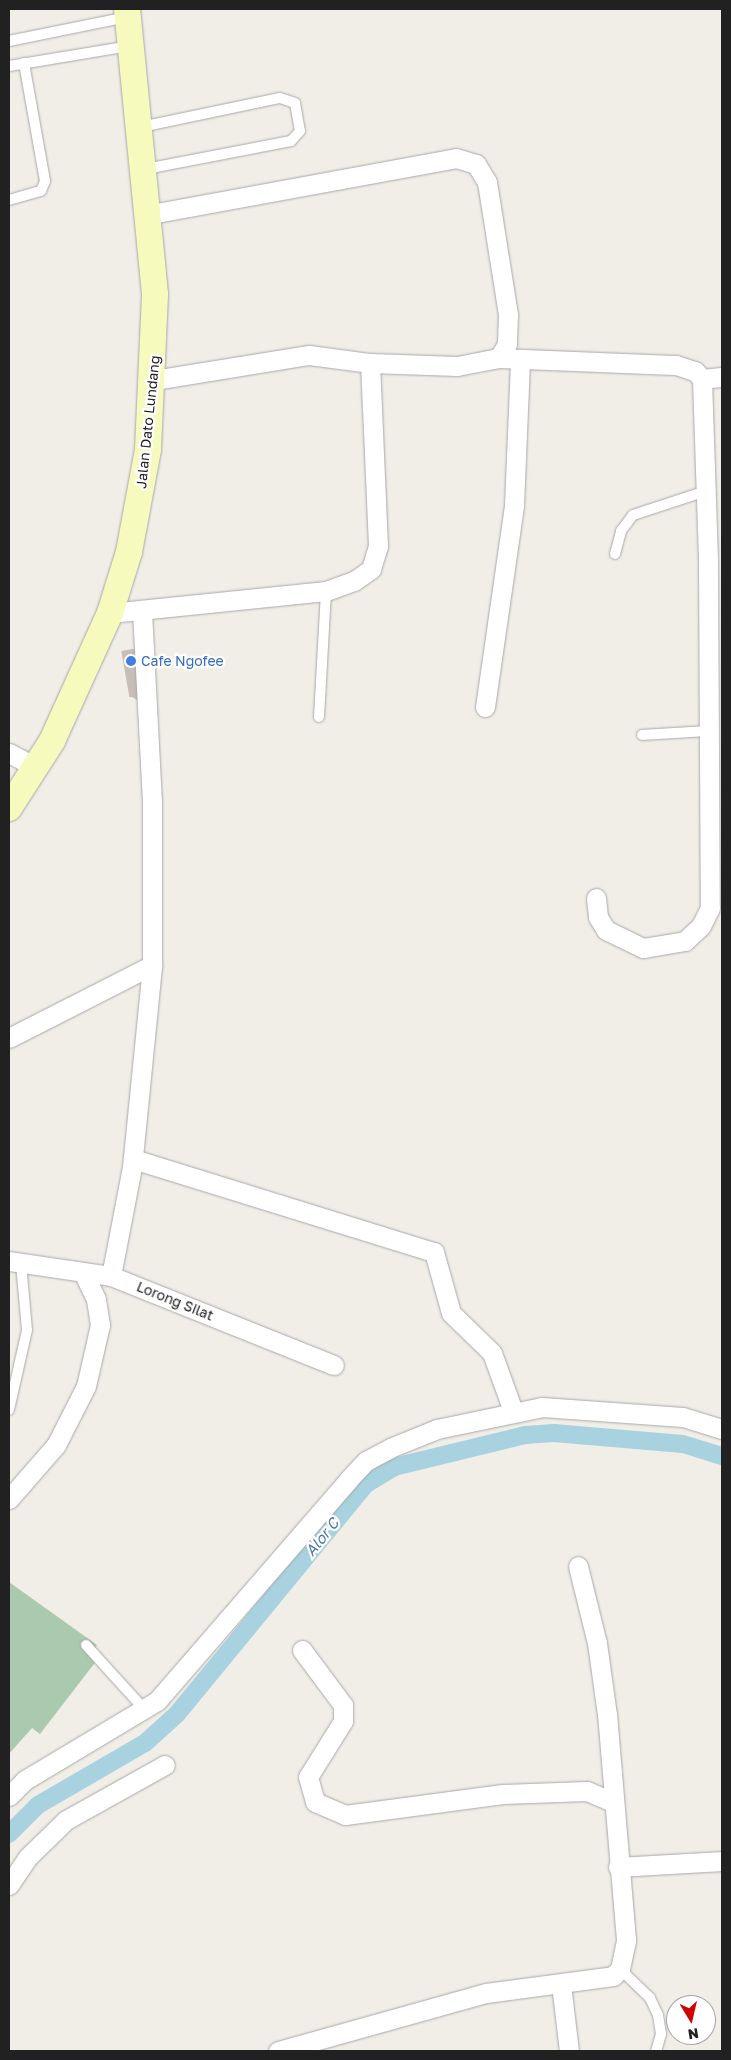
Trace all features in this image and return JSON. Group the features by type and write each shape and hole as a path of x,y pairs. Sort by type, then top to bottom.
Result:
{"main road":[{"name":"Jalan Dato Lundang","path":"9,808 35,767 110,613 140,501 154,380 151,214 127,13"}],"street":[{"path":"151,214 456,158 476,164 487,182 508,314 507,344 499,358"},
{"path":"154,380 309,355 370,363 457,366 499,358 676,365 695,371 702,379 714,489 707,732 716,882 710,908 700,926 685,941 665,947 643,948 606,930 598,917 596,898"},
{"path":"484,707 514,505 520,359"},
{"path":"110,613 326,591 354,581 370,568 378,546 370,363"},
{"path":"702,379 722,377"},
{"path":"111,1276 133,1159 152,965 152,802 142,611"},
{"path":"9,753 35,767"},
{"path":"9,1038 152,965"},
{"path":"133,1159 434,1252 451,1313 492,1353 513,1411"},
{"name":"Lorong Silat","path":"15,1263 84,1274 111,1276 334,1365"},
{"path":"9,1499 56,1445 86,1386 100,1324 96,1299 84,1274"},
{"path":"9,1796 25,1780 145,1710 167,1691 282,1552 366,1462 437,1429 513,1411 572,1406 683,1416 722,1429"},
{"path":"278,2051 486,1993 613,1976 620,1970 626,1940 597,1643 578,1566"},
{"path":"302,1650 343,1705 343,1721 308,1776 314,1802 344,1815 503,1794 588,1791 613,1802"},
{"path":"9,1885 27,1858 66,1820 165,1765"},
{"path":"618,1867 722,1860"},
{"path":"561,1984 569,2051"}],"lane":[{"path":"9,41 127,13"},
{"path":"9,66 131,46"},
{"path":"9,200 41,191 44,181 24,63"},
{"path":"140,127 280,98 295,103 300,131 291,141 146,170"},
{"path":"615,554 621,531 633,515 714,489"},
{"path":"319,717 326,591"},
{"path":"642,735 707,732"},
{"path":"9,1410 27,1330 15,1263"},
{"path":"86,1645 145,1710"},
{"path":"620,1970 650,1998 658,2015 661,2034 656,2051"}],"green space":[{"path":"9,1582 97,1645 90,1656 97,1660 40,1734 32,1728 9,1754"}],"building":[{"path":"138,648 146,694 129,697 121,651"}],"waterway":[{"name":"Alor C","path":"9,1834 38,1805 145,1743 177,1714 366,1484 394,1467 525,1435 554,1433 683,1444 722,1456"}],"place":[{"name":"Cafe Ngofee","path":"131,661"}]}
